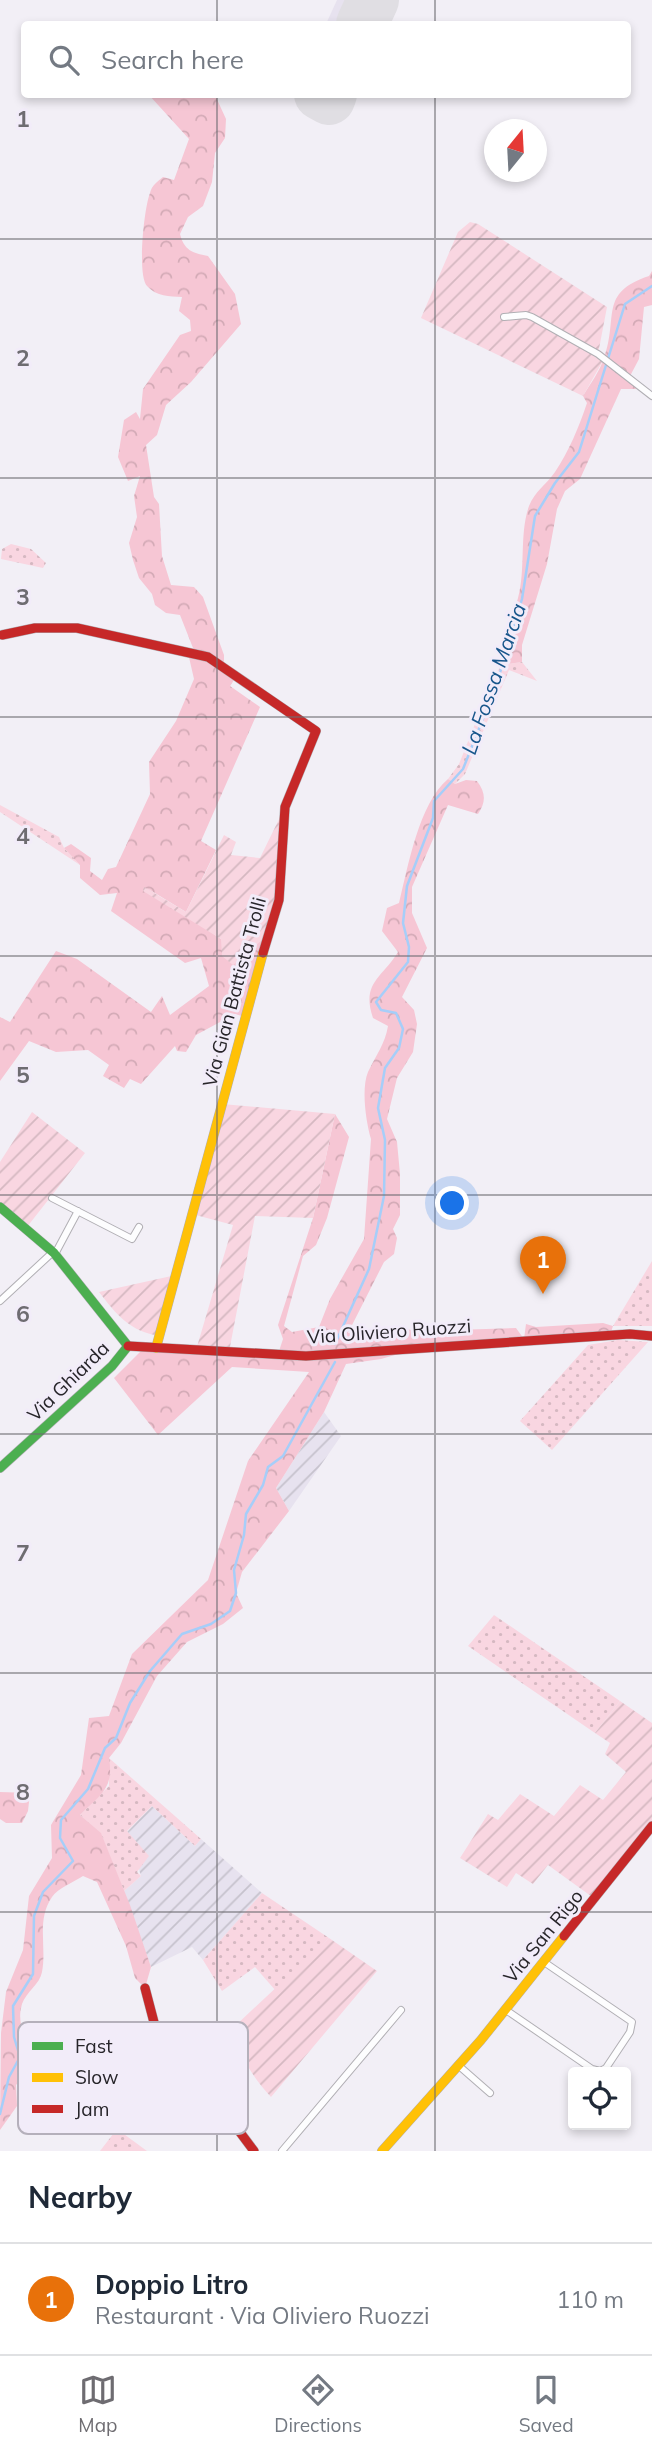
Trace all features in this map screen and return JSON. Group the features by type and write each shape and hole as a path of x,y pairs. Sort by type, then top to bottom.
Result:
{"street":[{"path":"504,317 526,315 578,343 598,354 652,397"},
{"name":"Via Gian Battista Trolli","path":"2,635 35,628 77,628 208,657 316,731 285,807 279,900 250,997 156,1349"},
{"path":"52,1198 132,1239 139,1227"},
{"path":"0,1207 27,1227 54,1253 128,1346"},
{"path":"0,1301 54,1253 78,1211"},
{"name":"Via Oliviero Ruozzi","path":"128,1346 306,1356 464,1343 630,1334 652,1336"},
{"name":"Via Ghiarda","path":"0,1468 112,1366 128,1346"},
{"name":"Via San Rigo","path":"382,2151 506,2010 652,1826"},
{"path":"506,2010 592,2069 600,2071 606,2068 630,2032 632,2022 544,1962"},
{"path":"145,1988 154,2022"},
{"path":"282,2151 401,2010"},
{"path":"458,2065 490,2093"},
{"path":"241,2134 254,2151"}],"shaded area":[{"path":"337,0 377,0 368,21 327,21"},
{"path":"470,222 478,224 607,307 598,354 604,359 583,396 421,318 458,232"},
{"path":"11,544 31,549 46,563 43,568 1,559 2,549"},
{"path":"522,662 537,681 509,670 465,774 455,784 448,779 459,764 495,674 502,665"},
{"path":"0,805 59,837 64,848 80,865 0,812"},
{"path":"285,807 279,900 269,934 233,965 222,956 221,939 143,891 144,887 186,912 224,835 236,842 231,855 260,858"},
{"path":"222,1104 335,1114 313,1218 255,1216 229,1352 196,1350 233,1225 192,1214"},
{"path":"32,1112 85,1153 27,1227 0,1207 0,1162"},
{"path":"652,1261 652,1326 613,1326"},
{"path":"176,1275 160,1336 132,1326 118,1315 99,1292"},
{"path":"618,1340 648,1342 552,1450 520,1421 588,1345"},
{"path":"324,1412 341,1436 289,1511 276,1488"},
{"path":"494,1615 620,1701 595,1733 468,1646"},
{"path":"620,1701 652,1723 652,1826 595,1899 548,1865 533,1884 516,1873 507,1887 460,1858 488,1814 498,1820 520,1794 554,1816 580,1785 603,1800 626,1772 605,1754 610,1743 595,1733"},
{"path":"109,1758 201,1839 195,1846 152,1806 127,1831 149,1856 137,1872 141,1876 124,1891 101,1834 80,1815 109,1786"},
{"path":"152,1806 195,1846 201,1839 262,1893 203,1960 192,1947 151,1967 124,1891 141,1876 127,1832"},
{"path":"262,1893 329,1938 276,1991 255,1967 222,1991 203,1960"},
{"path":"329,1938 377,1971 271,2097 248,2066 248,2022 239,2022"},
{"path":"113,2134 124,2134 147,2151 100,2151"}],"green space":[{"path":"152,98 216,98 226,119 225,138 215,153 212,182 203,206 188,217 180,234 190,250 208,256 235,294 241,324 191,382 166,405 157,435 146,445 154,497 159,504 162,556 171,585 194,587 203,597 224,655 224,666 236,677 230,686 260,707 201,841 216,850 186,912 145,887 221,939 269,934 245,1017 235,1014 196,1035 186,1052 177,1051 175,1046 141,1084 130,1079 124,1088 103,1076 109,1065 88,1050 56,1052 29,1041 0,1081 0,1017 10,1022 56,951 77,959 151,1012 162,996 170,1015 209,986 201,958 185,963 111,911 117,893 100,895 80,878 80,865 64,848 71,844 91,858 90,871 102,880 108,869 116,867 150,794 149,762 176,721 194,679 188,653 195,653 180,615 166,613 155,605 152,594 139,578 129,543 137,517 134,496 140,476 128,481 118,457 124,420 136,412 140,419 143,389 180,335 191,331 190,320 179,311 182,297 155,292 147,286 142,269 142,241 151,190 163,177 174,180 189,139"},
{"path":"652,271 652,305 644,307 639,359 629,378 643,389 621,389 580,479 565,491 557,509 547,564 522,645 522,662 502,665 505,638 520,587 524,528 529,506 534,496 552,477 577,430 587,403 583,396 604,358 616,299 623,290 649,276"},
{"path":"448,779 455,784 466,780 477,781 484,801 478,814 448,805 412,887 412,913 427,948 402,997 414,1010 417,1024 413,1052 397,1078 387,1119 397,1142 400,1174 400,1215 393,1229 397,1238 394,1254 384,1262 348,1333 387,1327 421,1331 516,1328 524,1339 526,1324 536,1327 603,1323 613,1326 610,1335 419,1348 381,1359 346,1364 324,1412 276,1488 289,1511 242,1572 236,1593 243,1608 223,1624 187,1642 157,1676 121,1743 109,1758 108,1784 100,1796 80,1815 101,1833 130,1905 151,1967 145,1988 135,1978 126,1946 97,1882 83,1876 55,1894 44,1915 42,1972 22,2004 21,2022 18,2022 17,2106 0,2130 1,2033 6,1992 23,1950 29,1896 52,1858 51,1825 81,1775 89,1718 109,1716 132,1654 208,1580 248,1461 309,1372 232,1367 158,1435 114,1378 144,1348 278,1354 283,1339 278,1325 313,1218 335,1114 349,1137 327,1218 316,1245 303,1256 284,1326 292,1332 319,1327 330,1299 364,1239 371,1139 366,1115 365,1087 368,1072 388,1026 373,1018 370,1006 371,989 398,952 382,931 387,908 399,903 416,836 429,803"},
{"path":"0,1792 30,1793 28,1811 22,1823 6,1823 0,1819"}],"waterway":[{"name":"La Fossa Marcia","path":"335,1344 369,1269 384,1196 385,1140 378,1108 385,1068 399,1048 403,1029 396,1013 381,1010 376,1002 408,962 409,947 403,923 407,886 433,818 434,801 463,769 496,686 522,599 535,516 555,483 579,452 625,304 652,286"},
{"name":"La Fossa Marcia","path":"18,2050 14,2037 13,2006 33,1974 34,1916 43,1892 73,1861 60,1838 61,1820 88,1789 105,1748 116,1738 130,1703 150,1671 182,1634 211,1624 230,1611 236,1593 234,1570 244,1535 246,1514 263,1485 268,1467 283,1456 335,1362"},
{"name":"La Fossa Marcia","path":"0,2114 9,2077 18,2061"}],"runway":[{"path":"363,21 373,0"}],"traffic: fast":[{"path":"0,1207 54,1253 128,1346"},
{"path":"0,1468 112,1366 128,1346"}],"traffic: slow":[{"path":"156,1348 263,953"},
{"path":"382,2151 481,2040 564,1936"}],"traffic: jam":[{"path":"2,635 35,628 77,628 208,657 316,731 285,807 279,900 263,953"},
{"path":"128,1346 306,1356 630,1334 652,1336"},
{"path":"564,1936 652,1826"},
{"path":"145,1988 154,2022"},
{"path":"241,2134 254,2151"}],"place":[{"name":"Doppio Litro","path":"543,1294"}]}
